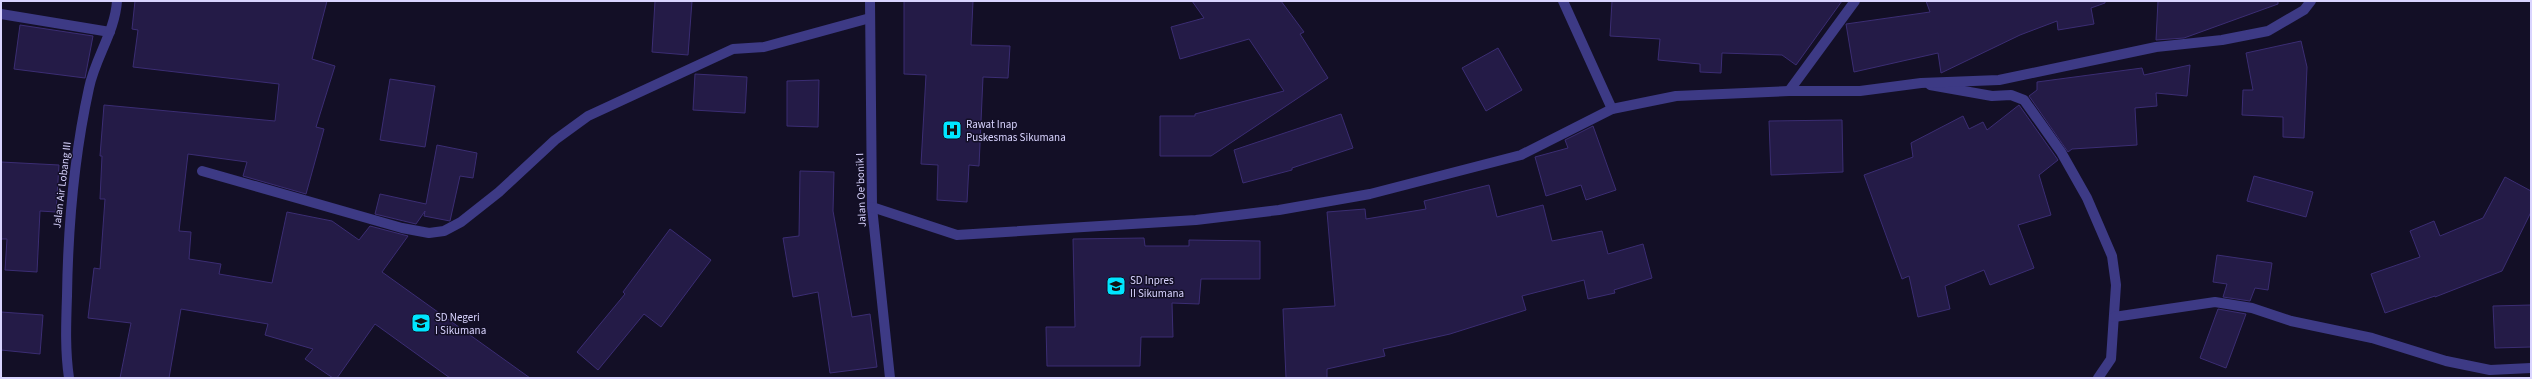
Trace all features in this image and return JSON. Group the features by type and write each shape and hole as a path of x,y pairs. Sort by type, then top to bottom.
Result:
{"street":[{"name":"Jalan Air Lobang III","path":"69,378 66,357 68,234 81,123 91,78 110,32 117,1"},
{"name":"Jalan Oe'bonik I","path":"870,1 872,206 890,378"},
{"path":"1563,1 1612,109"},
{"path":"1789,91 1855,1"},
{"path":"872,206 957,235 1196,220 1279,210 1370,194 1521,155 1612,109 1676,96 1789,91 1860,91 1920,83 1999,80 2156,47 2222,40 2268,31 2304,10 2311,1"},
{"path":"1,14 110,32"},
{"path":"202,171 402,228 429,233 444,231 461,222 499,192 555,140 588,116 733,49 764,47 870,18"},
{"path":"1920,83 1992,96 2011,95 2024,100 2065,158 2087,198 2112,256 2116,285 2111,359 2098,378"},
{"path":"2114,317 2215,302 2252,308 2291,322 2372,338 2446,361 2490,370 2531,368"}],"building":[{"path":"135,1 327,1 312,59 335,66 316,127 324,129 306,194 243,176 247,162 188,154 179,231 191,232 189,259 221,264 219,274 272,283 287,212 332,221 359,240 370,226 408,236 382,272 530,378 450,378 375,324 337,378 333,378 305,359 313,349 265,335 268,324 181,309 169,378 120,378 131,323 88,318 94,268 100,269 105,199 100,199 102,156 100,156 104,105 275,121 279,84 133,67 138,30 132,29"},
{"path":"655,1 692,1 688,55 652,52"},
{"path":"904,1 973,1 971,45 1010,46 1008,78 983,77 979,166 969,165 967,202 937,200 938,165 921,164 926,75 904,74"},
{"path":"1192,1 1281,1 1304,32 1300,34 1328,78 1211,156 1160,156 1160,116 1195,116 1195,114 1284,91 1249,39 1180,59 1171,27 1204,18"},
{"path":"1612,1 1842,1 1796,65 1782,55 1722,53 1721,73 1700,72 1700,64 1658,60 1660,39 1610,36"},
{"path":"1926,1 2105,1 2105,3 2091,8 2094,24 2058,30 2057,21 2020,35 1941,73 1938,53 1854,72 1846,24 1930,12"},
{"path":"2158,1 2278,1 2278,4 2184,38 2156,40"},
{"path":"20,25 93,36 85,78 14,69"},
{"path":"2301,41 2307,67 2304,138 2283,137 2283,117 2242,115 2243,90 2253,90 2246,53"},
{"path":"1498,48 1522,90 1486,111 1462,68"},
{"path":"2190,65 2187,96 2156,93 2157,106 2135,108 2137,145 2072,149 2068,152 2029,96 2037,90 2037,82 2142,68 2144,75"},
{"path":"695,74 747,77 745,113 693,110"},
{"path":"390,79 435,86 425,147 380,140"},
{"path":"819,80 818,127 787,126 787,81"},
{"path":"2019,105 2058,160 2039,175 2051,215 2018,225 2034,268 1990,285 1984,270 1945,286 1950,309 1918,317 1909,276 1902,279 1864,175 1913,157 1911,143 1963,116 1969,129 1983,122 1987,130"},
{"path":"1341,114 1353,148 1292,168 1292,170 1243,183 1234,150"},
{"path":"1842,120 1843,172 1771,175 1769,121"},
{"path":"1593,126 1616,190 1586,200 1581,185 1546,196 1535,157 1568,148 1565,140"},
{"path":"437,145 477,153 473,178 460,176 450,221 424,216 425,211 416,224 375,214 380,194 426,204"},
{"path":"1,162 59,165 56,212 40,211 37,272 5,270 7,239 1,239"},
{"path":"800,171 834,172 833,211 852,317 870,314 877,367 830,373 818,292 793,297 783,238 799,236"},
{"path":"2254,176 2313,192 2306,217 2247,201"},
{"path":"2505,177 2531,191 2531,212 2502,271 2435,297 2385,313 2371,274 2420,257 2410,231 2434,221 2440,236 2483,218"},
{"path":"1489,185 1497,217 1543,205 1552,241 1602,231 1608,254 1643,244 1652,278 1614,290 1615,293 1588,299 1584,280 1522,296 1526,310 1450,334 1383,349 1385,356 1327,369 1327,378 1286,378 1283,309 1335,306 1327,212 1365,209 1366,219 1426,209 1424,201"},
{"path":"670,229 711,260 661,327 644,314 598,370 577,352 625,294 623,292"},
{"path":"1144,238 1145,246 1189,246 1189,240 1260,241 1260,279 1201,279 1199,304 1172,303 1173,337 1141,337 1140,366 1047,366 1046,327 1075,327 1073,239"},
{"path":"2217,255 2272,263 2268,290 2255,288 2250,301 2223,297 2227,284 2213,282"},
{"path":"2531,305 2531,347 2495,348 2493,306"},
{"path":"2218,309 2246,314 2226,368 2200,358"},
{"path":"1,312 43,315 40,354 1,350"}],"place":[{"name":"Rawat Inap Puskesmas Sikumana","path":"952,130"},
{"name":"SD Inpres II Sikumana","path":"1116,286"},
{"name":"SD Negeri I Sikumana","path":"421,323"}]}
